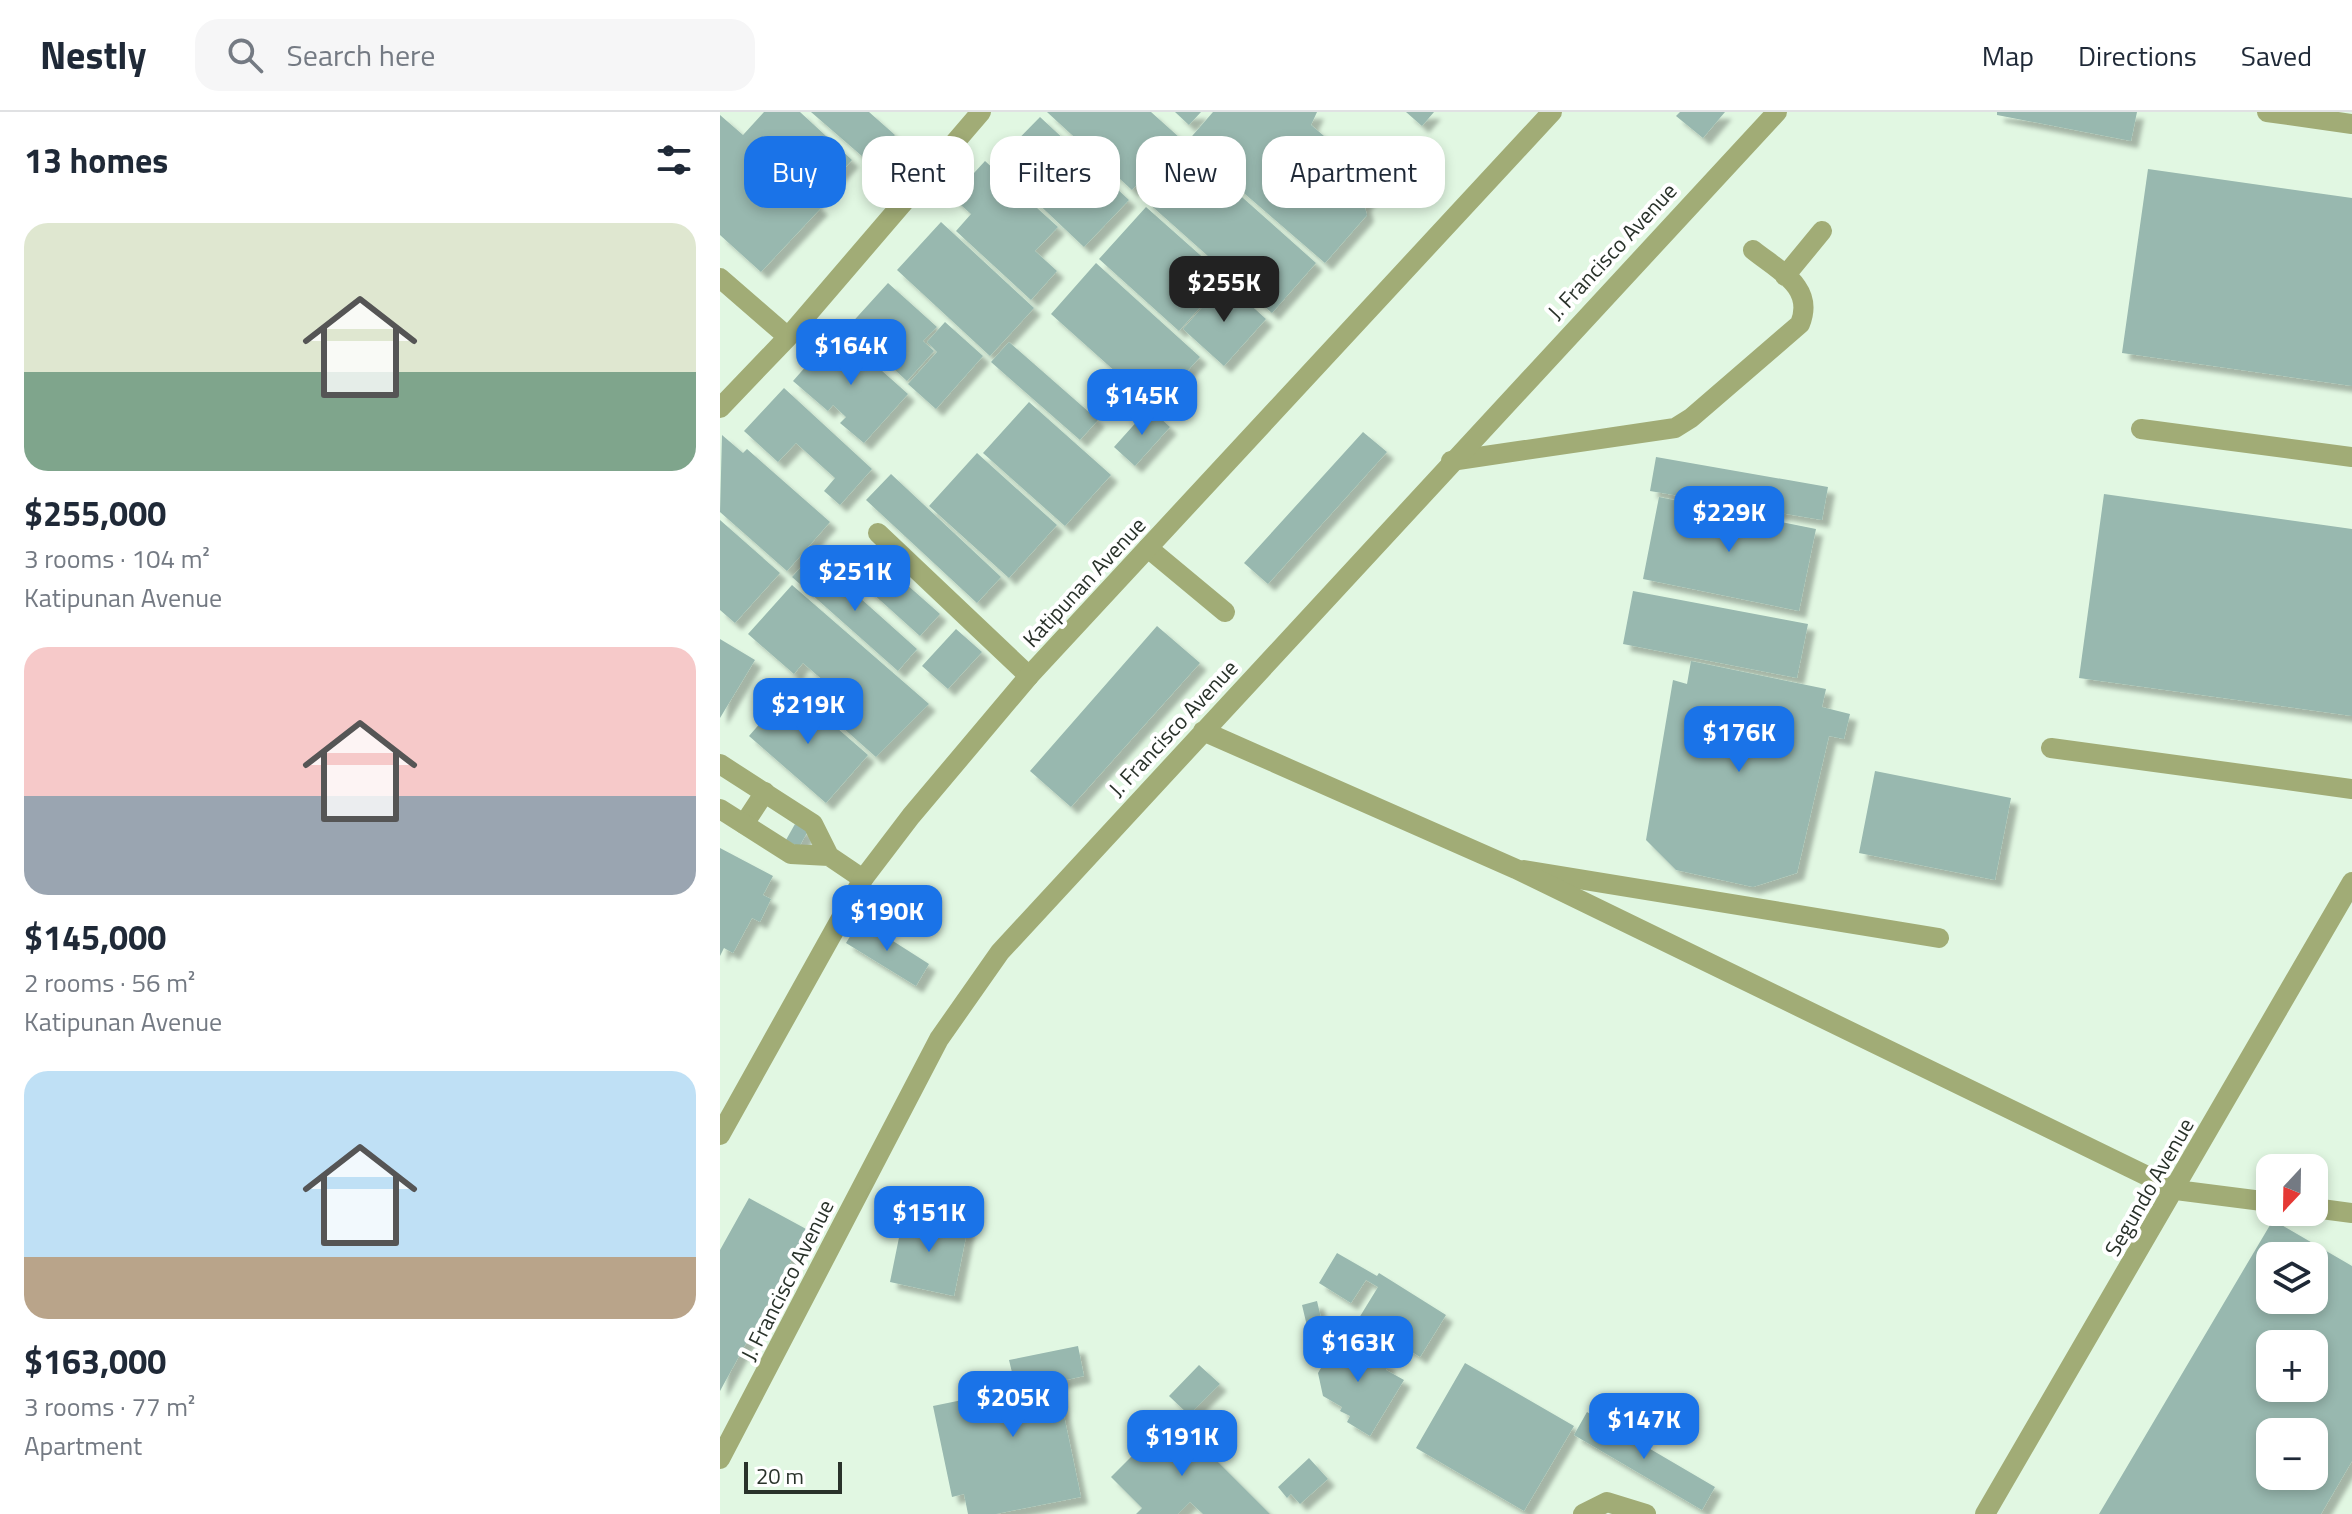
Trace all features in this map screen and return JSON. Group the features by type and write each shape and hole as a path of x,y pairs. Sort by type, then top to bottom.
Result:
{"street":[{"path":"720,408 788,337 981,112"},
{"name":"Katipunan Avenue","path":"720,1135 863,879 911,816 1029,676 1552,112"},
{"name":"J. Francisco Avenue","path":"720,1459 939,1039 1000,952 1777,112"},
{"path":"2267,112 2352,124"},
{"path":"1785,276 1822,231"},
{"path":"1451,461 1675,428 1800,324 1805,297 1753,250"},
{"path":"720,278 788,337"},
{"path":"2141,429 2352,457"},
{"path":"878,533 1029,676"},
{"path":"1148,548 1225,612"},
{"path":"1203,731 1516,869 2176,1190 2256,1200"},
{"path":"2051,748 2352,789"},
{"path":"720,764 813,824 829,856 863,879"},
{"path":"744,824 765,792"},
{"path":"720,809 791,854 829,856"},
{"path":"1516,869 1939,938"},
{"name":"Segundo Avenue","path":"1985,1514 2176,1190 2352,882"},
{"path":"2328,1210 2352,1213"},
{"path":"1583,1514 1607,1502 1646,1514"}],"building":[{"path":"764,112 800,112 826,136 744,136 744,208 821,208 761,272 720,235 720,115 743,135"},
{"path":"811,112 869,112 895,135 862,136 862,156 846,142 846,136 839,136"},
{"path":"1047,112 1151,112 1178,136 1136,136 1136,186 1132,190 1120,179 1120,136 1073,136"},
{"path":"1175,112 1201,112 1189,125"},
{"path":"1213,112 1317,112 1311,125 1324,136 1262,136 1262,208 1365,208 1367,215 1325,263 1246,195 1246,136 1192,136"},
{"path":"1406,112 1434,112 1422,126"},
{"path":"1680,112 1725,112 1703,138 1676,116"},
{"path":"1997,112 2137,112 2131,141 1997,115"},
{"path":"1040,117 1060,136 1021,136"},
{"path":"985,161 990,166 990,208 1037,208 1058,227 1035,251 1057,271 1031,300 956,231 971,214 964,208 974,208 974,173"},
{"path":"2148,169 2352,198 2352,386 2122,353"},
{"path":"1120,192 1129,200 1084,247 1043,208 1120,208"},
{"path":"1246,201 1316,263 1272,313 1154,208 1246,208"},
{"path":"1147,208 1226,278 1179,331 1099,259"},
{"path":"941,222 1034,308 990,356 897,270"},
{"path":"1096,263 1200,357 1155,407 1051,314"},
{"path":"1225,282 1266,319 1224,366 1183,329"},
{"path":"888,283 937,327 923,341 934,351 907,381 848,327"},
{"path":"945,322 983,356 936,409 908,384 937,352 927,342"},
{"path":"837,331 908,394 864,443 840,423 846,417 833,405 828,411 793,381"},
{"path":"1009,342 1098,420 1080,440 991,362"},
{"path":"784,388 872,469 840,505 824,491 835,478 796,443 778,462 744,431"},
{"path":"1029,402 1111,475 1065,526 983,453"},
{"path":"1149,408 1170,427 1135,466 1114,447"},
{"path":"1363,432 1387,452 1268,584 1244,563"},
{"path":"722,435 743,453 747,449 830,522 787,571 720,512"},
{"path":"977,453 1057,525 1009,578 929,506"},
{"path":"1656,457 1828,487 1822,520 1650,491"},
{"path":"891,474 1001,577 977,603 866,500"},
{"path":"2104,494 2352,529 2352,716 2079,678"},
{"path":"1659,497 1816,529 1799,611 1643,579"},
{"path":"720,520 780,573 735,623 720,610"},
{"path":"862,545 940,614 920,636 842,566"},
{"path":"812,555 917,649 898,671 792,577"},
{"path":"792,585 929,704 876,757 824,711 839,694 803,663 794,674 748,634"},
{"path":"1633,591 1808,624 1797,678 1623,644"},
{"path":"1157,626 1200,663 1071,807 1030,771"},
{"path":"956,629 982,652 948,689 922,666"},
{"path":"720,639 755,660 720,718"},
{"path":"1691,661 1826,689 1822,707 1850,714 1844,739 1829,736 1797,873 1753,887 1676,870 1646,840 1673,680 1687,684"},
{"path":"791,688 868,755 826,803 749,736"},
{"path":"1875,771 2011,798 1995,880 1859,853"},
{"path":"795,824 808,831 799,847 786,840"},
{"path":"720,848 773,876 763,895 771,899 760,922 752,918 733,953 724,948 720,956"},
{"path":"860,920 929,964 916,986 846,943"},
{"path":"749,1198 808,1230 720,1391 720,1250"},
{"path":"904,1213 968,1227 954,1296 890,1282"},
{"path":"2269,1226 2283,1226 2311,1242 2260,1242"},
{"path":"2256,1249 2256,1314 2328,1314 2328,1252 2352,1266 2352,1461 2321,1514 2099,1514"},
{"path":"1337,1253 1377,1276 1379,1273 1446,1315 1420,1357 1359,1318 1378,1287 1366,1280 1351,1303 1319,1283"},
{"path":"1317,1301 1326,1339 1311,1343 1302,1305"},
{"path":"1340,1336 1389,1364 1386,1370 1404,1380 1370,1436 1347,1422 1350,1416 1340,1411 1342,1407 1323,1396 1318,1373"},
{"path":"1078,1346 1084,1376 1057,1382 1081,1497 996,1514 968,1514 964,1494 952,1497 933,1406 1016,1389 1009,1360"},
{"path":"1465,1363 1574,1426 1524,1511 1416,1448"},
{"path":"1199,1365 1220,1384 1189,1415 1169,1396"},
{"path":"1587,1412 1715,1487 1702,1510 1574,1435"},
{"path":"1172,1416 1270,1514 1203,1514 1190,1502 1178,1514 1136,1514 1142,1508 1111,1477"},
{"path":"1309,1458 1328,1479 1300,1504 1291,1494 1287,1498 1278,1487"}]}
